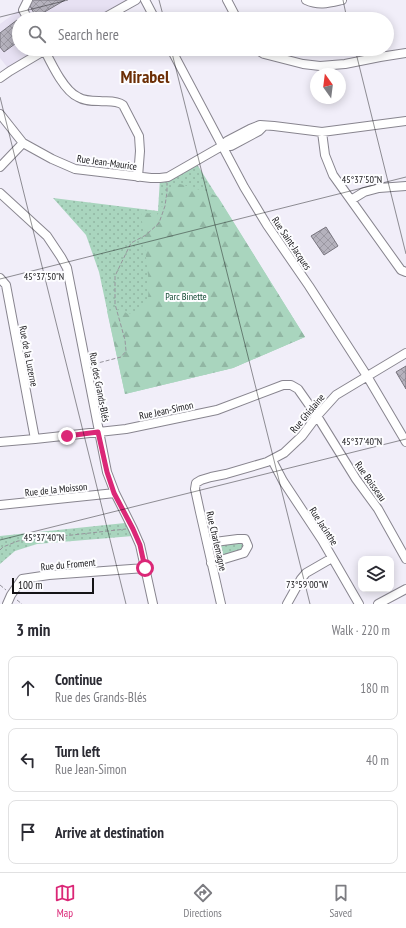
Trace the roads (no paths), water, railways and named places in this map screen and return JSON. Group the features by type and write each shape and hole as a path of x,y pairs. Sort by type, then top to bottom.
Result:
{"street":[{"path":"25,12 24,10 28,0"},
{"path":"115,12 136,0"},
{"path":"145,0 151,12"},
{"path":"227,0 233,12"},
{"path":"306,0 312,3 324,4 342,0"},
{"path":"394,54 406,53"},
{"path":"0,78 34,56"},
{"path":"49,56 63,82 70,92 76,97 89,101 119,102 123,105 139,136 140,151 138,177"},
{"name":"Rue Saint-Jacques","path":"175,56 244,187 267,225 309,286 367,376 406,442"},
{"path":"272,56 303,64 320,66 345,64 380,56"},
{"name":"Rue Jean-Maurice","path":"0,114 23,143 76,169 138,177 160,178 168,177 222,146 231,146 259,131 265,126 322,132 406,121"},
{"path":"322,132 325,155 333,175 401,270 406,272"},
{"path":"0,167 23,143"},
{"path":"351,200 364,192 379,188 406,186"},
{"name":"Rue des Grands-Blés","path":"0,193 47,236 67,268 107,472 114,493 140,545 153,604"},
{"name":"Rue de la Luzerne","path":"0,278 6,285 35,440"},
{"name":"Rue Ghislaine","path":"196,483 211,477 272,460 284,453 302,436 316,416 336,395 406,353"},
{"name":"Rue Jean-Simon","path":"0,442 35,440 126,429 217,410 284,385 291,385 298,389 316,416"},
{"name":"Rue Boisseau","path":"316,416 356,479 378,509 406,559"},
{"name":"Rue Jacinthe","path":"272,460 283,481 322,540 359,604"},
{"name":"Rue Charlemagne","path":"196,483 200,512 221,604"},
{"name":"Rue de la Moisson","path":"0,505 114,493"},
{"path":"207,544 246,539 248,546 244,553 211,563"},
{"path":"287,604 306,573 332,558"},
{"name":"Rue du Froment","path":"7,604 11,595 22,579 50,575 145,568"},
{"path":"378,604 406,589"}],"district":[{"name":"Mirabel","path":"145,77"}],"park label":[{"name":"Parc Binette","path":"186,296"}]}
